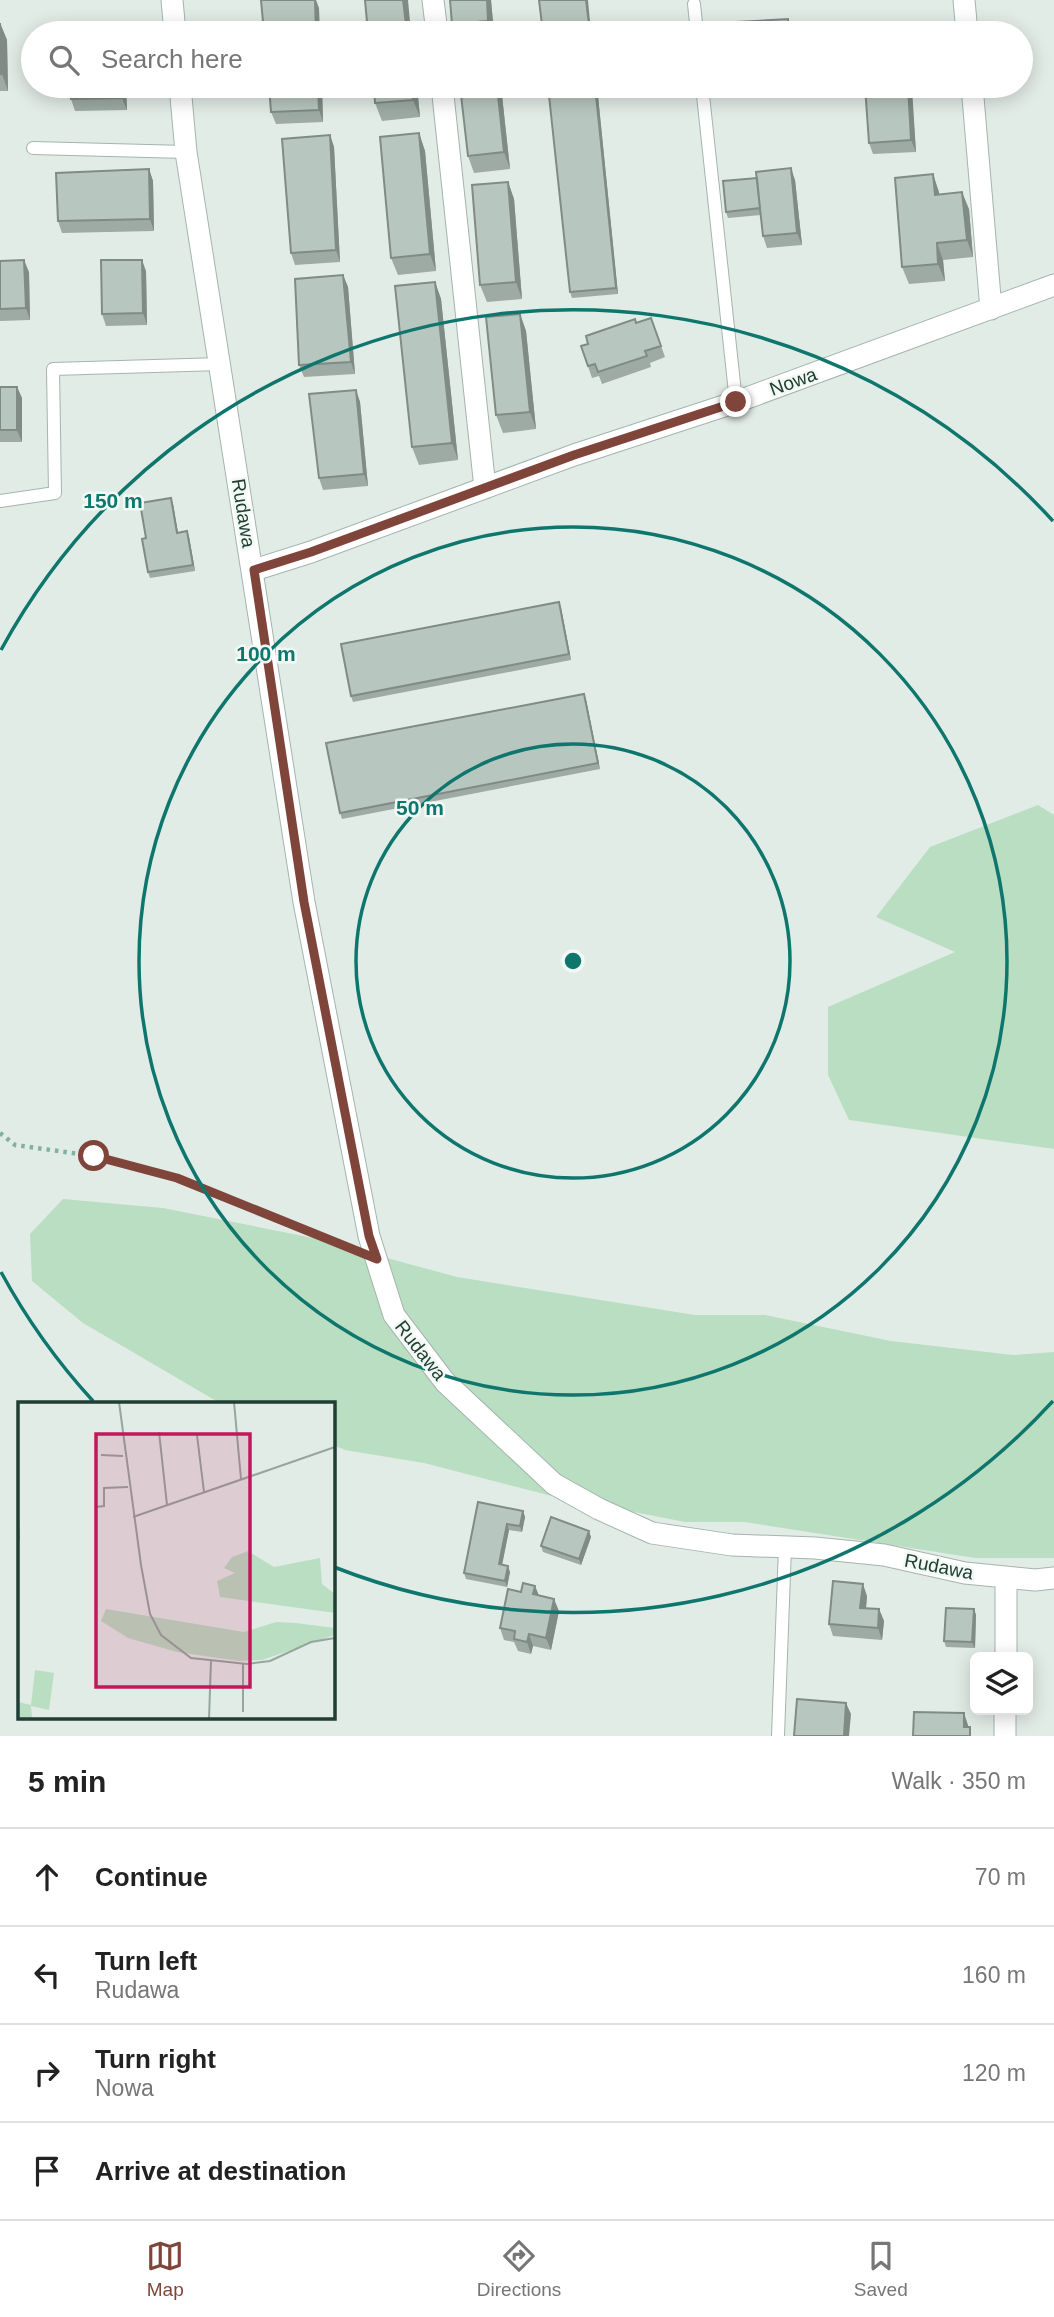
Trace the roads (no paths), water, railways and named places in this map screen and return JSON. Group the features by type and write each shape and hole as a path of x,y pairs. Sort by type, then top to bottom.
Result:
{"street":[{"path":"172,0 174,21"},
{"path":"433,0 436,21"},
{"path":"964,0 966,21"},
{"name":"Rudawa","path":"181,98 186,152 254,570 304,902 369,1236 394,1315 446,1382 554,1484 599,1509 652,1533 732,1545 884,1555 965,1573 1035,1580 1054,1578"},
{"path":"443,98 485,488"},
{"path":"973,98 991,309"},
{"name":"Nowa","path":"254,570 311,552 574,455 736,402 1054,285"},
{"path":"1006,1577 1006,1652"},
{"path":"1005,1715 1005,1736"}],"lane":[{"path":"694,4 696,21"},
{"path":"703,98 736,402"},
{"path":"33,148 186,152"},
{"path":"0,501 55,492 53,369 220,364"},
{"path":"778,1736 785,1547"}]}
